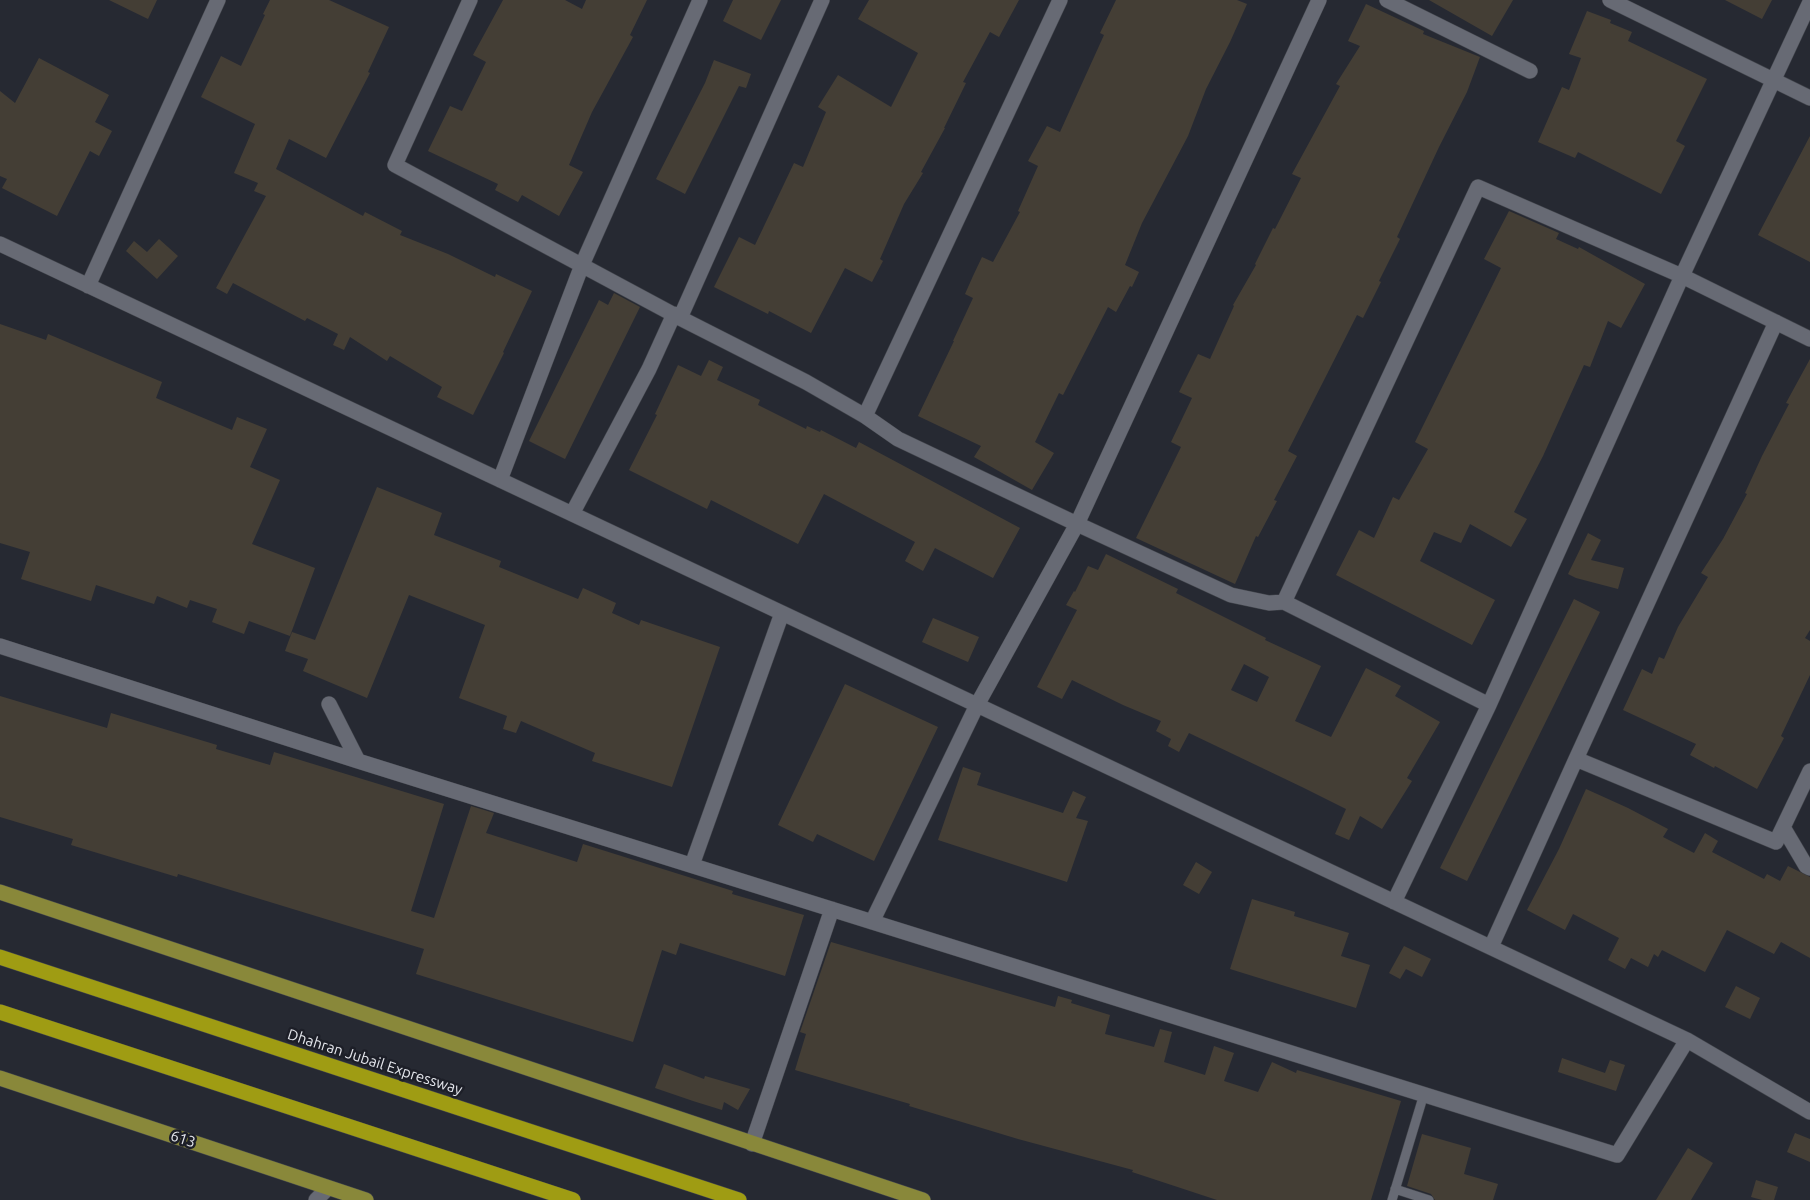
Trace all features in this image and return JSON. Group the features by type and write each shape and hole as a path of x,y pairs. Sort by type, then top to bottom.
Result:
{"highway":[{"name":"Dhahran Jubail Expressway","path":"0,955 739,1200"},
{"path":"0,1012 574,1200"}],"main road":[{"path":"0,892 923,1200"},
{"name":"613","path":"0,1078 366,1200"}],"street":[{"path":"88,286 218,0"},
{"path":"470,0 395,165 677,316 806,382 865,416 898,439 1231,595 1269,603 1284,602 1489,705"},
{"path":"500,480 582,265 700,0"},
{"path":"572,514 677,316 822,0"},
{"path":"865,416 1060,0"},
{"path":"872,922 977,705 1077,524 1319,0"},
{"path":"1387,0 1530,71"},
{"path":"1610,0 1810,98"},
{"path":"1394,902 1489,705 1682,276 1810,2"},
{"path":"1284,602 1478,187 1682,276 1810,339"},
{"path":"0,244 1394,902 1497,945 1687,1040 1810,1112"},
{"path":"1497,945 1576,759 1776,322"},
{"path":"692,865 782,613"},
{"path":"0,646 358,761 1617,1155 1687,1040"},
{"path":"329,704 358,761"},
{"path":"1576,759 1776,842 1810,771"},
{"path":"1783,827 1806,866 1810,868"},
{"path":"752,1144 832,909"},
{"path":"316,1200 328,1188"}],"lane":[{"path":"1392,1200 1424,1094"},
{"path":"1395,1189 1428,1200"}],"building":[{"path":"109,0 157,0 148,19"},
{"path":"270,0 329,0 389,27 368,72 370,73 326,158 289,139 276,169 363,216 365,212 402,231 400,235 448,254 495,277 496,274 532,291 473,415 437,397 442,387 390,356 387,361 350,337 344,350 333,345 338,334 307,318 305,321 233,283 227,294 216,288 266,196 254,191 258,183 234,173 255,124 201,97 221,56 241,66"},
{"path":"503,0 565,0 582,9 586,0 647,0 630,35 633,37 592,112 569,165 583,172 559,216 522,195 518,202 495,190 498,184 428,151 450,106 462,111 486,62 473,55"},
{"path":"733,0 781,0 761,40 723,21"},
{"path":"869,0 1019,0 999,37 990,32 963,82 966,83 945,128 921,172 923,173 904,204 880,259 883,261 872,282 845,268 811,333 769,311 768,314 714,287 739,237 755,245 794,163 803,167 826,112 818,107 838,75 891,107 918,53 858,19"},
{"path":"1116,0 1237,0 1247,4 1206,89 1188,136 1142,223 1125,265 1139,272 1132,287 1130,286 1116,312 1108,307 1063,395 1059,393 1035,442 1054,453 1032,490 974,457 981,446 918,416 973,298 965,294 982,257 993,262 1020,212 1018,211 1038,166 1028,161 1047,126 1060,132 1104,35 1100,33"},
{"path":"1429,0 1513,0 1492,36"},
{"path":"1725,0 1772,0 1762,19"},
{"path":"1366,4 1424,31 1423,34 1480,57 1467,92 1397,237 1400,239 1379,281 1381,282 1363,318 1357,315 1288,451 1297,456 1274,500 1277,501 1258,537 1256,536 1235,584 1136,538 1181,447 1171,442 1192,398 1179,392 1198,354 1210,359 1233,305 1301,178 1292,174 1340,86 1336,84 1360,46 1348,41"},
{"path":"1587,11 1611,20 1610,23 1632,32 1628,41 1707,79 1676,141 1685,146 1661,194 1578,152 1575,158 1538,142 1562,87 1569,90 1581,58 1569,54"},
{"path":"39,58 109,95 95,122 112,131 99,156 90,151 57,216 2,188 7,179 0,176 0,91 15,103"},
{"path":"714,60 751,74 746,88 739,86 685,194 656,179 705,83"},
{"path":"1810,136 1810,262 1758,235"},
{"path":"1509,211 1559,233 1556,239 1578,249 1579,247 1645,284 1621,328 1608,321 1590,367 1584,365 1543,456 1514,512 1527,519 1511,547 1470,524 1461,543 1434,532 1420,561 1495,600 1472,645 1336,575 1359,530 1374,538 1393,497 1399,500 1428,449 1415,442 1501,268 1484,259"},
{"path":"159,239 178,256 157,279 126,251 134,241 147,252"},
{"path":"614,293 640,307 565,459 529,441 599,300 608,305"},
{"path":"0,324 46,340 48,334 162,382 156,398 232,430 237,417 267,429 250,467 280,480 252,544 315,568 290,636 249,621 244,634 212,622 217,609 190,600 187,608 157,596 154,604 96,585 91,601 21,579 30,552 0,543"},
{"path":"1810,359 1810,630 1805,638 1810,641 1810,675 1781,736 1784,738 1757,789 1715,766 1714,768 1690,755 1696,744 1623,710 1642,669 1652,674 1659,657 1664,659 1678,627 1708,577 1701,573 1723,539 1747,494 1745,493 1762,456 1789,404 1786,403"},
{"path":"709,360 723,367 717,380 760,400 758,405 806,429 807,426 820,432 821,430 856,448 859,442 1020,528 993,578 935,548 923,571 905,561 915,542 824,494 798,544 711,500 707,509 629,470 657,415 655,414 678,365 701,376"},
{"path":"377,487 442,513 434,535 501,561 499,567 578,599 583,588 616,603 612,613 639,625 641,620 720,647 672,787 592,761 595,753 521,721 516,733 503,729 507,716 459,698 485,625 409,595 367,698 303,671 308,659 285,651 292,632 315,640"},
{"path":"1588,533 1601,540 1591,560 1624,568 1618,589 1576,578 1568,574"},
{"path":"1106,554 1178,589 1176,593 1266,638 1265,640 1321,666 1295,721 1331,737 1366,668 1401,686 1395,696 1440,722 1407,778 1412,781 1382,829 1360,816 1349,840 1335,834 1346,809 1304,788 1189,733 1179,752 1168,746 1171,739 1156,731 1161,721 1072,680 1062,699 1037,687 1077,610 1066,605 1088,566 1098,570","holes":["1244,664 1269,677 1257,702 1231,690"]},
{"path":"1574,599 1600,612 1467,881 1440,868"},
{"path":"933,618 979,637 968,662 922,642"},
{"path":"845,684 938,727 874,861 817,834 813,842 778,825"},
{"path":"0,696 107,728 111,713 217,745 216,749 270,765 274,752 444,804 411,911 434,918 471,806 494,813 486,833 577,862 583,844 733,891 732,894 804,915 785,976 680,943 676,955 662,950 633,1042 416,974 424,949 178,874 177,877 71,845 73,839 0,817"},
{"path":"963,767 981,773 977,785 1063,813 1073,791 1086,797 1076,818 1088,821 1067,882 938,840"},
{"path":"1586,789 1668,829 1663,837 1694,853 1705,833 1718,841 1712,852 1764,879 1767,874 1780,881 1788,866 1810,877 1810,958 1781,942 1774,954 1727,930 1705,972 1662,950 1658,957 1654,954 1648,967 1631,958 1625,969 1608,960 1619,938 1573,914 1565,930 1527,910 1559,849"},
{"path":"1196,862 1212,872 1199,894 1183,885"},
{"path":"1252,899 1295,912 1294,916 1349,933 1341,956 1370,965 1356,1008 1230,969"},
{"path":"831,942 1055,1007 1058,996 1072,1000 1071,1003 1110,1015 1105,1034 1154,1047 1160,1029 1172,1032 1164,1062 1205,1075 1214,1046 1234,1053 1224,1081 1258,1092 1272,1062 1296,1073 1297,1070 1401,1101 1371,1200 1217,1200 1132,1172 1133,1170 1018,1139 909,1106 910,1104 795,1070 806,1034 800,1032"},
{"path":"1404,946 1431,959 1422,977 1406,969 1400,979 1389,973"},
{"path":"1736,986 1760,998 1750,1019 1725,1007"},
{"path":"1562,1058 1605,1073 1610,1060 1625,1065 1616,1091 1558,1072"},
{"path":"664,1064 704,1079 705,1076 750,1089 738,1110 724,1102 722,1110 655,1088"},
{"path":"1795,1133 1810,1139 1810,1162 1787,1152"},
{"path":"1422,1134 1471,1148 1464,1174 1498,1184 1493,1200 1435,1200 1431,1194 1407,1186"},
{"path":"1688,1148 1713,1163 1691,1200 1656,1200"},
{"path":"1756,1180 1778,1187 1774,1200 1762,1200 1751,1197"}]}
